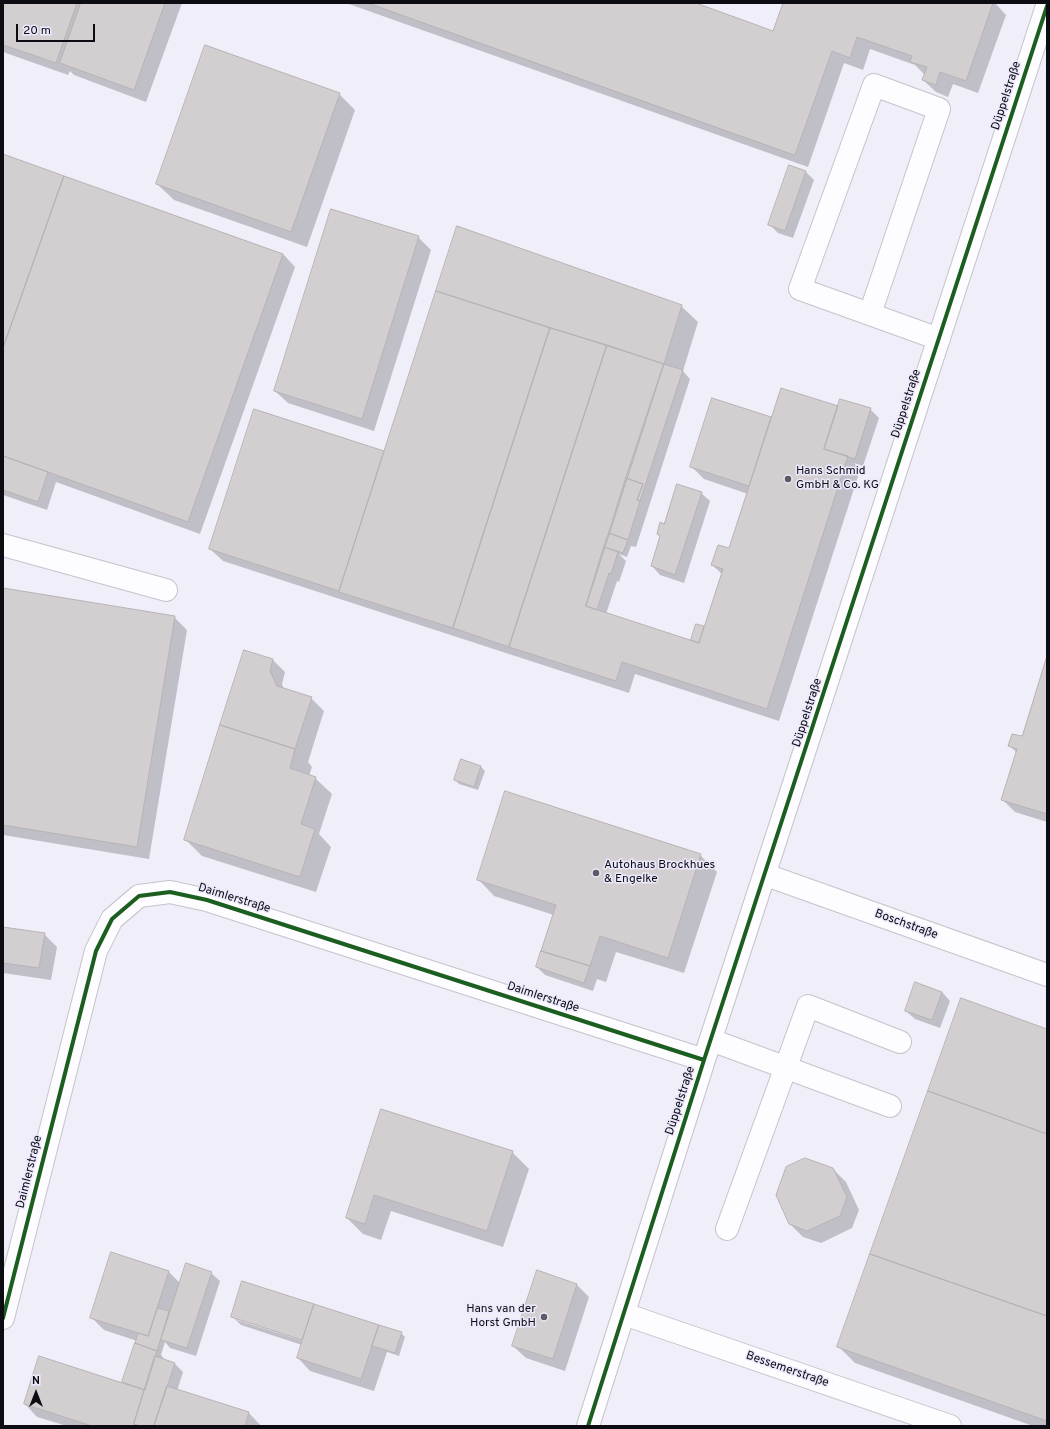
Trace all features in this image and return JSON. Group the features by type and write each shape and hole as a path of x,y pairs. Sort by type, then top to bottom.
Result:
{"street":[{"name":"Düppelstraße","path":"588,1426 708,1050 1047,6"},
{"path":"870,314 939,109 874,85 800,289 939,339"},
{"path":"3,545 166,590"},
{"name":"Boschstraße","path":"766,875 1047,975"},
{"name":"Daimlerstraße","path":"3,1318 96,952 112,919 139,896 170,892 207,900 708,1050 785,1067 890,1106"},
{"path":"727,1229 808,1006 900,1042"},
{"name":"Bessemerstraße","path":"624,1314 950,1426"}],"building":[{"path":"3,3 77,3 56,63 3,45"},
{"path":"81,3 165,3 134,90 60,63"},
{"path":"368,3 696,3 773,31 783,3 993,3 966,81 940,72 936,85 922,80 927,67 910,62 912,56 857,37 850,58 832,51 795,155"},
{"path":"205,45 340,93 291,232 156,184"},
{"path":"3,154 64,176 3,348"},
{"path":"789,165 806,171 785,231 768,225"},
{"path":"64,176 283,254 188,522 3,456 3,348"},
{"path":"331,209 419,236 362,419 274,391"},
{"path":"457,226 682,305 664,364 436,291"},
{"path":"436,291 550,328 453,628 339,592"},
{"path":"550,328 607,345 509,647 453,628"},
{"path":"607,345 664,364 586,606 699,643 723,569 711,565 718,545 729,548 781,388 838,406 824,449 848,456 767,709 622,662 616,681 509,647"},
{"path":"664,364 683,370 640,501 637,500 643,484 626,478"},
{"path":"712,398 771,417 749,486 690,467"},
{"path":"840,399 871,408 855,459 824,449"},
{"path":"254,409 384,451 339,591 209,549"},
{"path":"3,456 48,472 38,502 3,490"},
{"path":"626,478 643,484 637,500 640,501 628,540 609,533"},
{"path":"677,484 702,492 675,575 651,566 660,536 657,534 660,522 664,524"},
{"path":"609,533 628,540 623,553 604,547"},
{"path":"604,547 618,552 611,574 609,573 597,610 586,606"},
{"path":"3,588 175,616 137,847 3,825"},
{"path":"696,624 704,626 699,643 691,640"},
{"path":"244,650 273,659 270,671 277,686 312,697 295,749 220,725"},
{"path":"1047,656 1047,814 1001,800 1017,749 1008,746 1012,734 1022,736"},
{"path":"220,725 295,749 290,768 316,777 301,824 315,829 300,877 184,840"},
{"path":"461,759 481,766 474,787 454,780"},
{"path":"505,791 701,854 668,958 600,936 590,966 541,951 556,905 477,880"},
{"path":"3,927 45,933 39,968 3,963"},
{"path":"541,951 590,966 584,983 536,967"},
{"path":"915,982 942,992 932,1020 905,1011"},
{"path":"961,998 1047,1029 1047,1134 928,1091"},
{"path":"928,1091 1047,1134 1047,1316 870,1254"},
{"path":"381,1109 513,1151 487,1231 374,1195 365,1224 346,1218"},
{"path":"805,1158 833,1168 847,1197 840,1216 807,1231 789,1224 776,1195 786,1167"},
{"path":"111,1252 169,1271 148,1336 90,1318"},
{"path":"870,1254 1047,1316 1047,1421 837,1347"},
{"path":"186,1263 212,1272 187,1348 161,1340"},
{"path":"537,1270 577,1284 553,1359 512,1346"},
{"path":"242,1281 314,1304 302,1340 231,1317"},
{"path":"314,1304 379,1325 361,1379 297,1358"},
{"path":"158,1308 169,1311 157,1351 135,1343 138,1333 148,1336"},
{"path":"379,1325 402,1332 395,1353 372,1346"},
{"path":"135,1343 157,1351 145,1390 122,1382"},
{"path":"39,1356 144,1390 133,1426 92,1426 24,1404"},
{"path":"155,1356 175,1363 154,1426 141,1426 134,1424"},
{"path":"167,1386 249,1412 245,1426 154,1426"}],"cycle path":[{"path":"588,1426 704,1060 1047,6"},
{"path":"3,1318 96,951 112,919 139,896 170,892 207,900 704,1060"}],"place":[{"name":"Hans Schmid GmbH & Co. KG","path":"788,479"},
{"name":"Autohaus Brockhues & Engelke","path":"596,873"},
{"name":"Hans van der Horst GmbH","path":"544,1317"}]}
